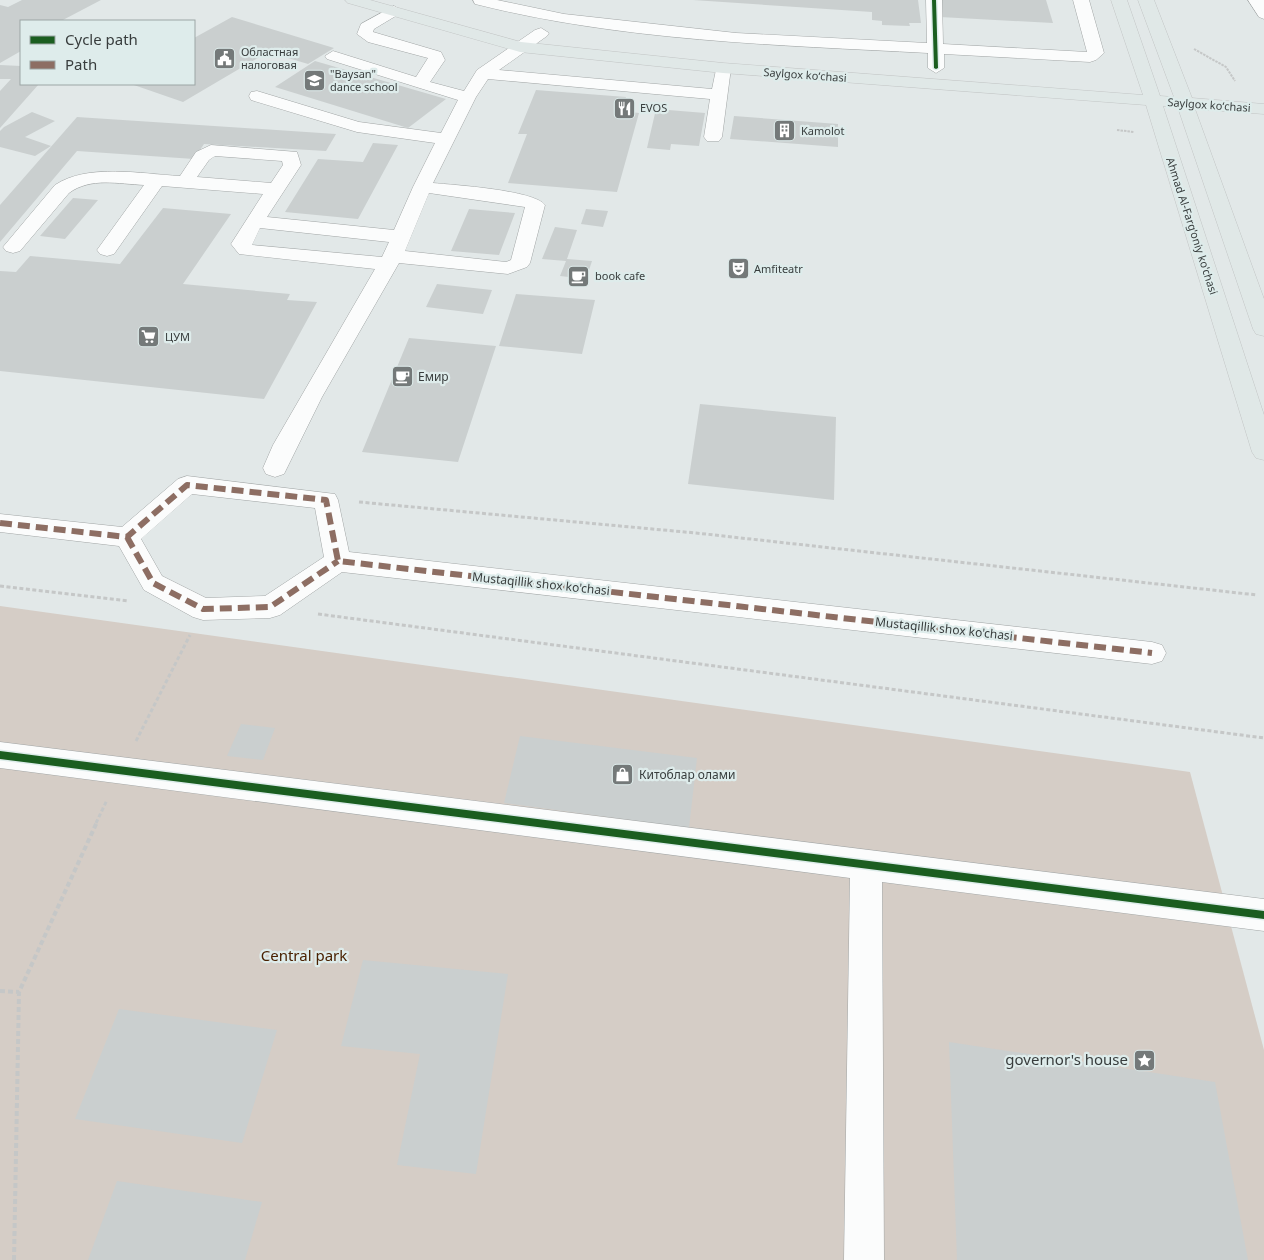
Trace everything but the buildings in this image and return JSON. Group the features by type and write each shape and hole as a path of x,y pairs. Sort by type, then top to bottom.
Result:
{"main road":[{"name":"Saylgox koʻchasi","path":"353,0 394,11 521,37 723,68 1143,88 1178,84 1240,88"},
{"name":"Ahmad Al-Farg'oniy ko'chasi","path":"1119,0 1143,88 1264,452"},
{"path":"1146,0 1178,84 1264,329"},
{"path":"475,7 493,20"},
{"name":"Saylgox koʻchasi","path":"521,37 549,34 663,47 780,56"},
{"path":"917,67 955,69"},
{"name":"Saylgox koʻchasi","path":"1143,88 1184,103 1264,109"}],"street":[{"path":"934,0 936,68"},
{"path":"475,7 567,13 736,38 936,47 1090,57 1096,53 1080,0"},
{"path":"1256,0 1264,14"},
{"path":"394,11 367,28 365,34 374,39 435,55 437,60 420,84"},
{"path":"549,34 567,13"},
{"path":"275,468 306,405 390,260 422,187 468,97 483,74 521,37"},
{"path":"333,56 420,84 468,97"},
{"path":"713,137 723,68"},
{"path":"483,74 719,95"},
{"path":"258,96 356,127 447,139"},
{"path":"185,182 202,156 211,150 291,156 292,164 241,244 246,250 508,268 520,263 534,205 524,200 422,187"},
{"path":"13,247 62,189 72,182 90,177 275,189"},
{"path":"108,250 157,180"},
{"path":"254,222 401,237"},
{"path":"0,523 127,538 187,485 326,500 338,561 270,607 203,609 153,582 127,538"},
{"name":"Mustaqillik shox ko'chasi","path":"338,561 1152,653"},
{"path":"0,755 120,772 1264,915"},
{"path":"864,1260 866,865"}],"path":[{"path":"1165,48 1192,48 1226,67 1240,88"},
{"path":"326,500 570,519 1257,595"},
{"path":"0,586 136,602"},
{"path":"270,607 1264,738"},
{"path":"14,1260 18,992 120,772 203,609"},
{"path":"0,991 18,992"}],"green space":[{"name":"Central park","path":"0,606 1190,772 1264,1050 1264,1260 0,1260"}],"marked path":[{"path":"0,523 127,537 187,485 326,500 338,561 1152,653"},
{"path":"127,537 153,583 203,609 270,607 338,561"}],"cycle path":[{"path":"934,0 936,68"},
{"path":"0,755 1264,915"}],"place":[{"name":"Областная налоговая","path":"225,58"},
{"name":"\"Baysan\" dance school","path":"314,80"},
{"name":"EVOS","path":"624,108"},
{"name":"Kamolot","path":"785,131"},
{"name":"Amfiteatr","path":"738,269"},
{"name":"book cafe","path":"579,276"},
{"name":"ЦУМ","path":"149,337"},
{"name":"Емир","path":"402,377"},
{"name":"Китоблар олами","path":"623,775"},
{"name":"governor's house","path":"1144,1060"}]}
